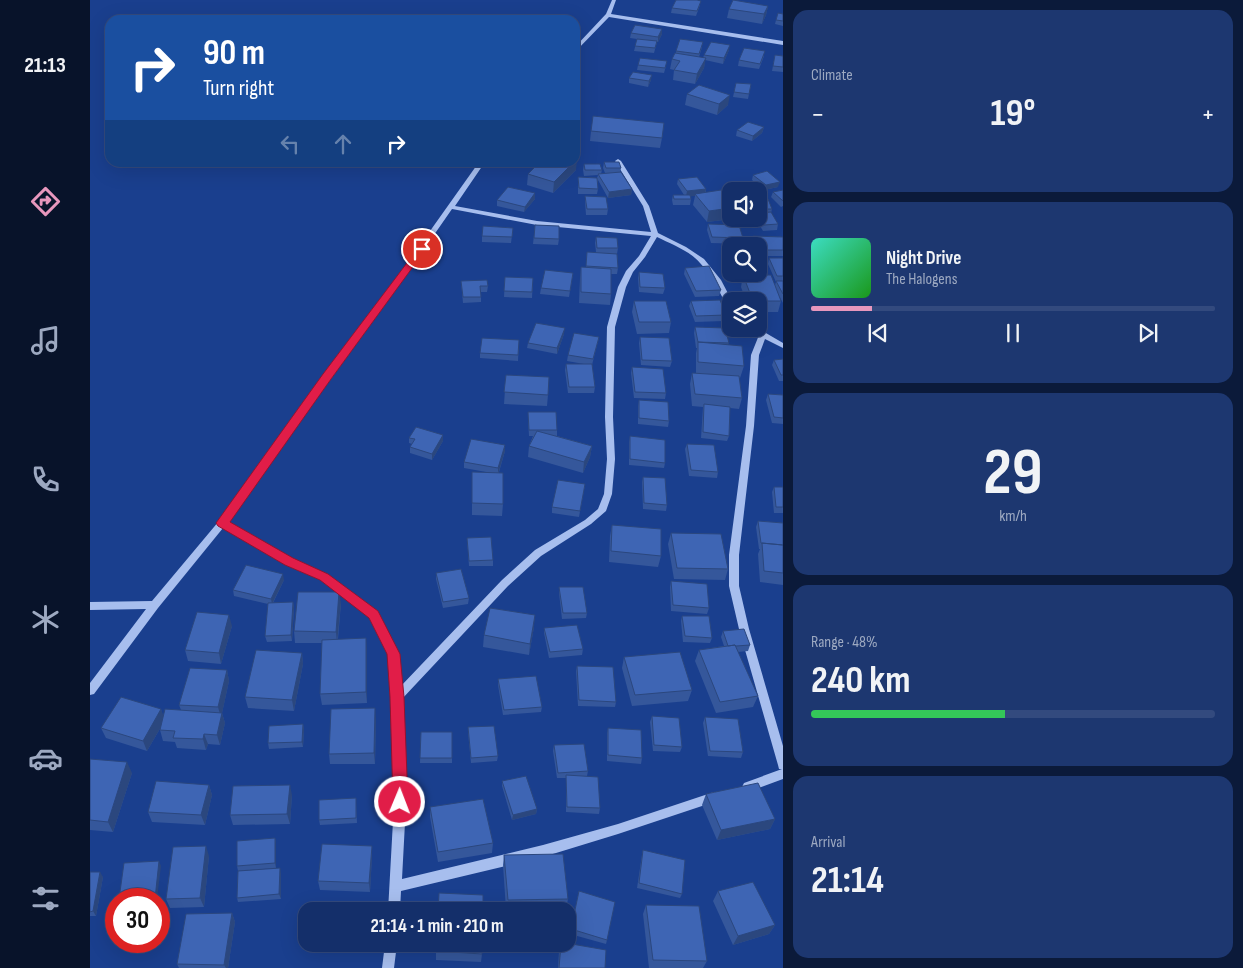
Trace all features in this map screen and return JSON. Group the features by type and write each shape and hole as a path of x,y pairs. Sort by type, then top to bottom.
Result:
{"street":[{"path":"580,45 608,14 614,0"},
{"path":"608,14 783,43"},
{"path":"397,697 462,626 538,552 588,522 602,511 608,494 611,459 609,417 611,327 622,287 630,271 642,257 655,234 646,206 618,161"},
{"path":"90,691 155,605 222,523 479,167"},
{"path":"451,207 537,223 655,234 684,248 702,260 723,292"},
{"path":"767,336 783,346"},
{"path":"762,337 754,354 750,426 734,555 734,586 744,629 783,765"},
{"path":"222,523 289,562 324,577 373,614 393,654 401,785 395,902"},
{"path":"90,606 155,605"},
{"path":"396,886 543,851 783,774"},
{"path":"388,968 390,952"}],"building":[{"path":"676,0 701,1 697,11 672,8"},
{"path":"733,0 768,6 764,14 729,9"},
{"path":"778,13 783,14 783,21 776,20"},
{"path":"635,25 662,29 658,37 631,33"},
{"path":"637,39 657,41 655,48 635,46"},
{"path":"680,39 703,42 699,54 676,51"},
{"path":"711,42 730,45 724,58 704,55"},
{"path":"744,48 765,51 760,64 739,60"},
{"path":"675,53 706,58 697,74 674,70 680,61 672,59"},
{"path":"775,55 783,56 783,67 773,66"},
{"path":"640,58 667,61 665,68 638,65"},
{"path":"633,72 652,75 649,81 629,78"},
{"path":"736,83 751,84 749,94 734,92"},
{"path":"699,85 730,95 719,104 687,94"},
{"path":"593,116 664,123 662,138 591,131"},
{"path":"748,122 764,127 753,136 737,130"},
{"path":"604,162 619,162 621,168 606,168"},
{"path":"584,164 600,164 602,170 585,170"},
{"path":"535,167 569,167 554,182 528,174"},
{"path":"767,171 780,182 767,185 767,182 762,182 753,175"},
{"path":"621,172 632,189 609,192 598,174"},
{"path":"578,177 597,178 598,189 579,188"},
{"path":"697,177 706,189 687,191 678,179"},
{"path":"508,187 535,193 525,207 497,200"},
{"path":"721,190 722,209 709,211 695,194"},
{"path":"783,190 783,201 773,192"},
{"path":"673,195 690,195 691,199 674,199"},
{"path":"585,196 606,197 608,209 587,209"},
{"path":"768,199 772,209 767,209"},
{"path":"767,212 771,212 778,224 767,225"},
{"path":"708,224 722,224 722,227 740,227 743,237 722,237 712,237"},
{"path":"535,225 559,226 559,239 534,238"},
{"path":"483,226 513,228 512,237 482,236"},
{"path":"753,236 783,237 783,250 767,250 767,237"},
{"path":"596,237 617,238 618,248 597,248"},
{"path":"587,252 617,254 618,268 586,266"},
{"path":"769,258 783,258 783,276 777,276"},
{"path":"709,266 721,290 696,291 685,268"},
{"path":"581,267 611,269 611,294 581,292"},
{"path":"545,270 573,273 570,291 541,288"},
{"path":"639,272 663,274 665,288 640,287"},
{"path":"767,275 771,275 781,301 767,301 767,292 750,292 746,282 767,282"},
{"path":"505,277 533,278 532,292 504,291"},
{"path":"487,280 488,286 480,286 481,297 463,297 461,281"},
{"path":"776,281 783,281 783,294"},
{"path":"720,300 722,315 696,316 691,301"},
{"path":"634,301 666,301 671,322 639,322"},
{"path":"536,323 565,328 557,348 528,343"},
{"path":"695,327 722,328 722,337 727,337 729,343 698,342"},
{"path":"574,333 599,337 593,359 568,355"},
{"path":"640,337 669,338 672,361 642,360"},
{"path":"482,338 519,340 518,355 480,353"},
{"path":"698,342 742,346 744,366 698,362"},
{"path":"783,359 783,375 781,375 774,360"},
{"path":"566,364 592,364 595,387 569,387"},
{"path":"632,367 663,369 666,393 635,392"},
{"path":"692,373 739,376 742,398 695,394"},
{"path":"506,375 549,377 548,395 504,392"},
{"path":"768,394 783,395 783,418 774,417"},
{"path":"639,400 668,402 669,421 639,418"},
{"path":"704,404 730,407 729,436 703,432"},
{"path":"528,412 556,412 557,430 529,430"},
{"path":"416,427 443,435 432,454 410,447 415,439 409,438"},
{"path":"537,431 592,446 584,462 529,446"},
{"path":"630,436 665,440 665,463 630,459"},
{"path":"471,439 505,445 498,468 464,462"},
{"path":"687,444 714,445 718,472 691,470"},
{"path":"472,472 503,473 503,504 472,503"},
{"path":"643,477 665,478 667,505 644,503"},
{"path":"558,480 585,484 580,511 552,507"},
{"path":"774,487 783,487 783,507 776,507"},
{"path":"758,521 783,523 783,545 761,543"},
{"path":"612,525 661,529 661,556 611,551"},
{"path":"671,533 721,534 728,569 677,568"},
{"path":"491,537 493,560 469,561 467,538"},
{"path":"762,543 783,545 783,573 764,571"},
{"path":"246,565 283,574 271,599 233,590"},
{"path":"461,569 469,598 443,602 436,573"},
{"path":"671,581 707,584 709,608 673,605"},
{"path":"559,587 583,587 587,613 563,613"},
{"path":"298,592 339,592 336,632 294,631"},
{"path":"293,602 291,635 265,636 268,603"},
{"path":"490,608 535,615 530,644 484,635"},
{"path":"197,612 229,615 219,653 185,650"},
{"path":"682,616 709,616 712,638 685,636"},
{"path":"577,625 583,649 550,652 544,628"},
{"path":"744,629 750,645 728,646 723,631"},
{"path":"366,638 366,692 320,694 322,640"},
{"path":"735,645 758,696 720,702 699,650"},
{"path":"256,650 302,653 292,700 245,697"},
{"path":"680,652 692,690 635,695 624,657"},
{"path":"577,666 613,667 616,702 579,700"},
{"path":"190,668 227,670 218,707 179,705"},
{"path":"536,676 542,707 504,710 498,679"},
{"path":"121,697 161,709 143,741 101,728"},
{"path":"375,708 374,753 329,754 331,709"},
{"path":"165,709 222,713 217,735 204,734 203,739 173,738 175,731 160,730"},
{"path":"652,716 679,718 682,747 654,745"},
{"path":"705,717 738,719 743,752 710,751"},
{"path":"303,724 302,742 268,743 269,726"},
{"path":"494,726 498,756 471,758 468,727"},
{"path":"608,728 641,730 642,758 608,755"},
{"path":"421,732 452,732 452,758 420,758"},
{"path":"584,744 588,771 558,773 554,745"},
{"path":"90,759 127,762 108,822 90,820"},
{"path":"566,775 598,777 600,808 567,807"},
{"path":"526,776 537,809 513,815 502,781"},
{"path":"156,781 209,785 201,815 148,812"},
{"path":"758,783 775,819 721,830 706,794"},
{"path":"290,785 287,814 230,815 233,786"},
{"path":"356,798 356,818 319,820 319,800"},
{"path":"483,799 493,843 438,852 430,807"},
{"path":"275,838 275,863 237,866 237,841"},
{"path":"322,844 372,846 369,883 318,881"},
{"path":"206,846 200,898 170,899 170,888 167,888 173,847"},
{"path":"643,850 685,860 682,894 639,883"},
{"path":"563,854 568,899 508,900 504,855"},
{"path":"159,861 156,888 121,888 124,863"},
{"path":"280,868 279,894 237,898 238,871"},
{"path":"90,872 100,872 93,911 90,912"},
{"path":"753,882 775,925 738,936 718,891"},
{"path":"579,891 615,902 607,940 576,931 576,905"},
{"path":"439,893 483,895 483,902 438,902"},
{"path":"646,905 699,906 707,961 653,960"},
{"path":"232,913 224,965 177,964 186,914"},
{"path":"576,945 606,950 605,968 559,968 560,952 576,952"},
{"path":"451,952 482,952 482,954"}],"route":[{"path":"400,802 397,697 393,654 373,614 324,577 289,562 222,523 422,249"}]}
